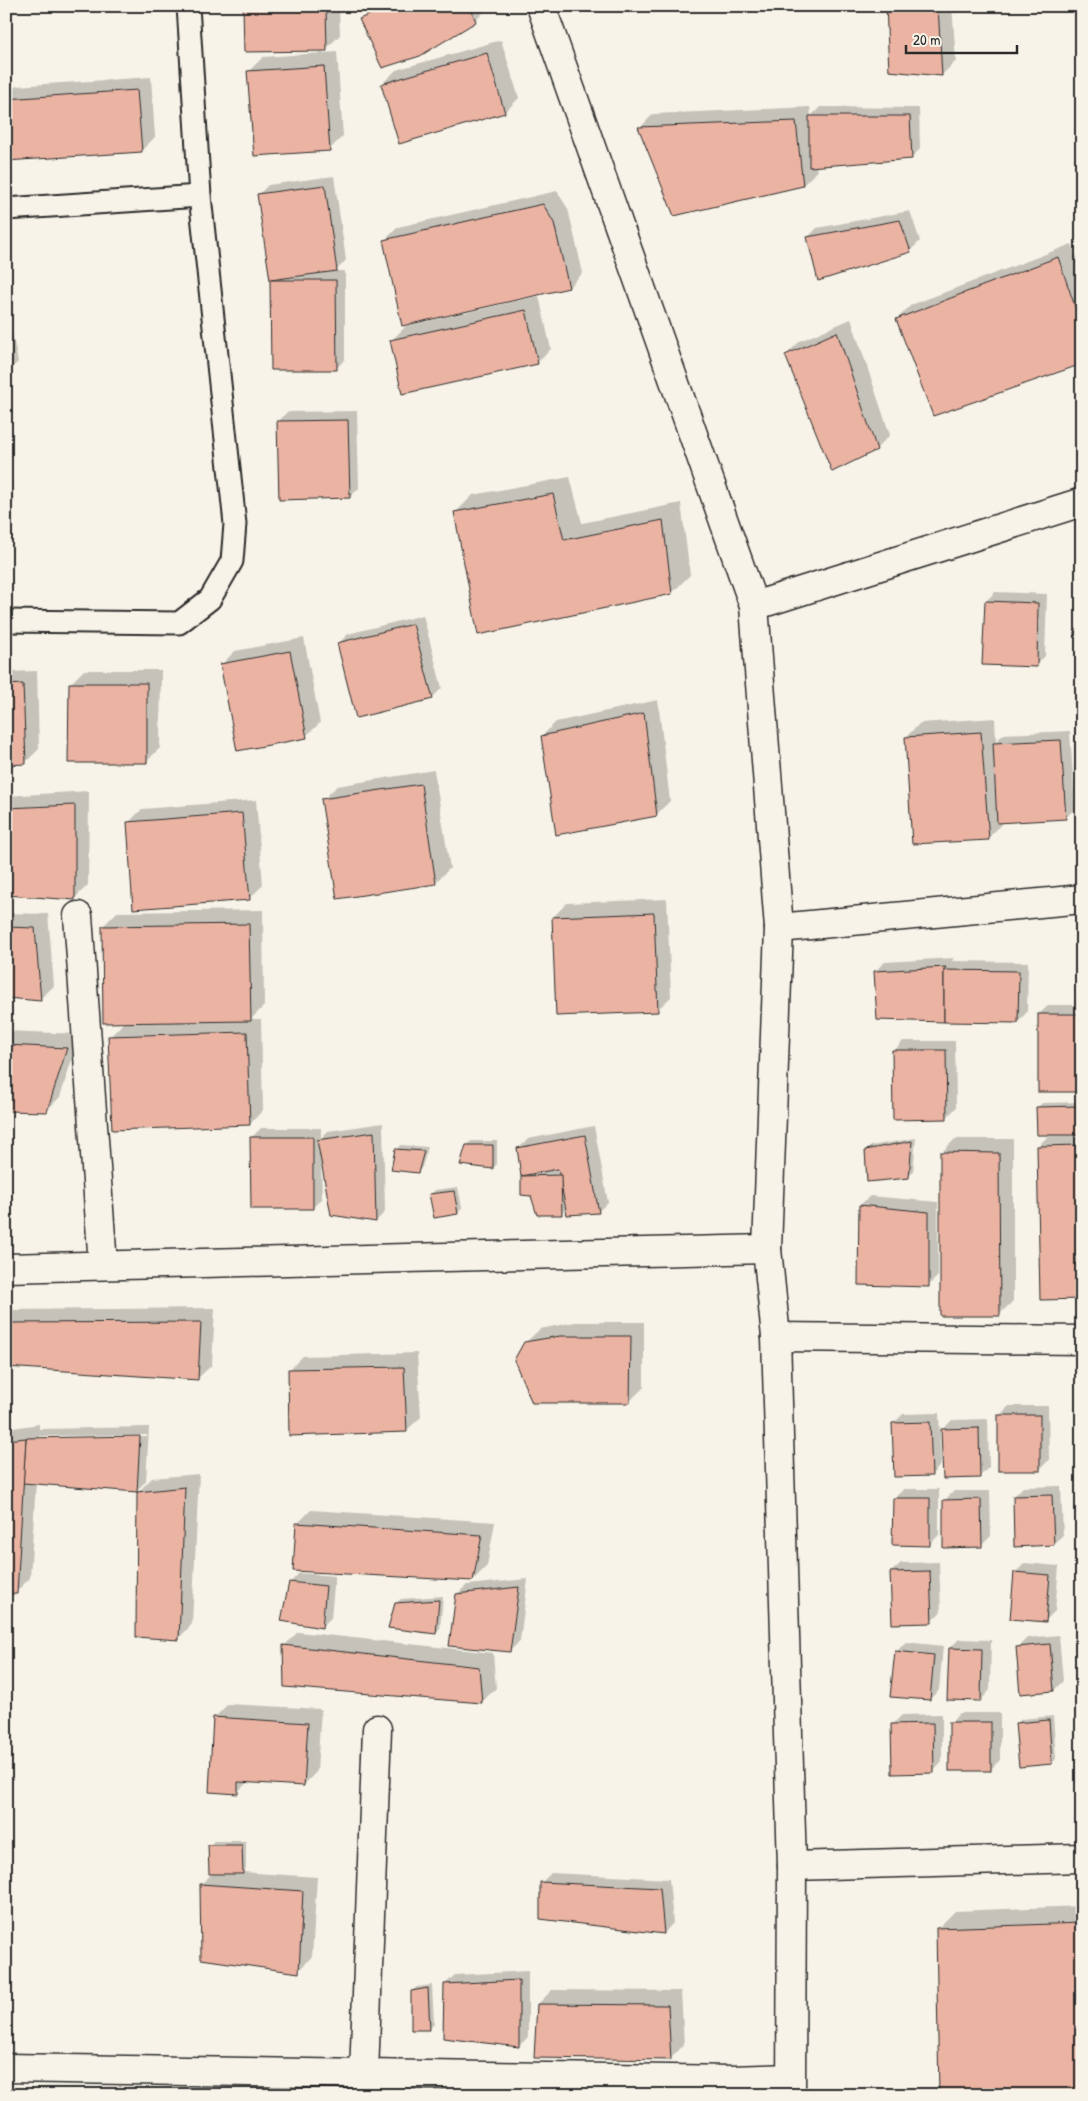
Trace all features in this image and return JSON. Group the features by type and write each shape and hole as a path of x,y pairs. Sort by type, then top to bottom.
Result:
{"street":[{"path":"6,2068 276,2084 364,2074 731,2087 791,2086 792,1866 776,1337 767,1249 779,928 754,606 541,6"},
{"path":"754,606 1082,502"},
{"path":"779,928 1082,899"},
{"path":"78,916 103,1265"},
{"path":"6,1268 767,1249"},
{"path":"776,1337 1082,1340"},
{"path":"364,2074 377,1729"},
{"path":"792,1866 1082,1858"}],"lane":[{"path":"6,620 179,623 210,599 232,561 234,524 200,196 188,6"},
{"path":"6,210 200,196"}],"building":[{"path":"243,6 326,6 327,51 244,52"},
{"path":"391,6 470,6 476,22 420,56 382,68 359,19"},
{"path":"886,6 938,6 942,76 889,71"},
{"path":"487,53 505,113 399,144 381,84"},
{"path":"324,66 330,151 254,156 247,71"},
{"path":"137,90 142,152 6,161 6,99"},
{"path":"809,116 910,116 912,159 809,167"},
{"path":"796,121 803,186 674,216 638,127"},
{"path":"325,185 337,271 270,280 257,194"},
{"path":"543,204 554,223 569,288 402,326 383,240"},
{"path":"900,220 911,252 818,281 807,237"},
{"path":"1058,257 1082,327 1082,364 933,416 896,319"},
{"path":"270,280 336,280 337,370 271,370"},
{"path":"526,310 538,364 402,394 390,340"},
{"path":"837,332 877,450 832,472 785,355"},
{"path":"348,420 350,498 279,500 277,421"},
{"path":"553,494 564,540 663,520 672,594 478,635 454,512"},
{"path":"985,601 1038,603 1037,667 982,665"},
{"path":"413,624 433,699 356,718 337,643"},
{"path":"290,651 307,738 237,751 220,664"},
{"path":"69,683 147,683 147,763 68,763"},
{"path":"23,684 26,764 6,765 6,685"},
{"path":"644,713 657,816 556,835 541,736"},
{"path":"981,732 989,840 912,844 905,737"},
{"path":"1061,740 1066,819 997,823 993,743"},
{"path":"421,784 436,884 337,899 321,799"},
{"path":"75,805 75,900 6,895 6,808"},
{"path":"242,813 250,900 133,909 127,822"},
{"path":"654,913 658,1012 556,1016 552,917"},
{"path":"249,924 251,1021 103,1023 102,926"},
{"path":"6,927 35,928 41,1001 6,998"},
{"path":"946,967 944,970 944,1022 877,1020 874,971"},
{"path":"944,970 1019,971 1018,1023 944,1022"},
{"path":"1038,1014 1082,1014 1082,1092 1038,1092"},
{"path":"247,1032 250,1125 112,1130 108,1036"},
{"path":"6,1045 67,1048 47,1112 6,1111"},
{"path":"892,1050 946,1050 947,1119 893,1120"},
{"path":"1082,1106 1082,1135 1037,1135 1036,1107"},
{"path":"374,1132 376,1222 331,1215 317,1140"},
{"path":"585,1135 599,1213 567,1215 558,1169 521,1176 517,1148"},
{"path":"250,1137 313,1137 313,1209 251,1209"},
{"path":"912,1141 909,1178 867,1182 865,1150"},
{"path":"466,1145 493,1145 493,1169 460,1165"},
{"path":"1082,1145 1082,1299 1040,1300 1037,1146"},
{"path":"395,1149 424,1151 418,1173 391,1170"},
{"path":"940,1152 999,1153 1000,1316 940,1316"},
{"path":"561,1175 562,1215 537,1215 531,1196 521,1195 521,1176"},
{"path":"454,1191 458,1214 434,1218 429,1194"},
{"path":"859,1205 929,1212 929,1287 858,1285"},
{"path":"201,1322 198,1380 6,1367 6,1323"},
{"path":"560,1336 631,1336 630,1403 532,1403 514,1360 524,1342"},
{"path":"404,1367 407,1432 289,1436 288,1369"},
{"path":"998,1415 1040,1415 1040,1471 998,1471"},
{"path":"930,1422 932,1476 894,1477 892,1423"},
{"path":"979,1428 980,1478 943,1479 941,1429"},
{"path":"140,1436 137,1492 23,1483 26,1438"},
{"path":"26,1438 17,1594 6,1594 6,1440"},
{"path":"185,1487 179,1640 136,1637 137,1492"},
{"path":"1052,1495 1054,1545 1014,1547 1013,1496"},
{"path":"893,1498 930,1498 930,1546 892,1545"},
{"path":"981,1499 982,1547 943,1548 943,1500"},
{"path":"296,1523 482,1535 473,1581 293,1571"},
{"path":"930,1571 932,1623 892,1624 890,1572"},
{"path":"1014,1572 1050,1575 1046,1622 1010,1619"},
{"path":"289,1582 326,1586 322,1628 281,1621"},
{"path":"519,1587 510,1652 449,1646 456,1594"},
{"path":"439,1600 436,1634 388,1628 395,1603"},
{"path":"1050,1644 1054,1691 1020,1694 1016,1647"},
{"path":"283,1645 479,1667 482,1703 284,1687"},
{"path":"949,1648 982,1649 981,1701 947,1700"},
{"path":"895,1651 934,1655 930,1700 890,1697"},
{"path":"213,1717 308,1723 304,1786 238,1782 238,1794 209,1792"},
{"path":"1049,1720 1052,1764 1019,1767 1015,1723"},
{"path":"949,1722 991,1722 991,1771 949,1771"},
{"path":"933,1723 934,1773 892,1774 891,1724"},
{"path":"208,1845 242,1845 243,1874 209,1874"},
{"path":"540,1882 660,1888 664,1934 540,1919"},
{"path":"200,1884 303,1891 299,1973 201,1959"},
{"path":"1082,1923 1082,2095 939,2095 936,1928"},
{"path":"519,1980 519,2047 443,2038 444,1984"},
{"path":"428,1988 430,2030 411,2030 411,1991"},
{"path":"537,2004 668,2005 671,2060 534,2058"}]}
